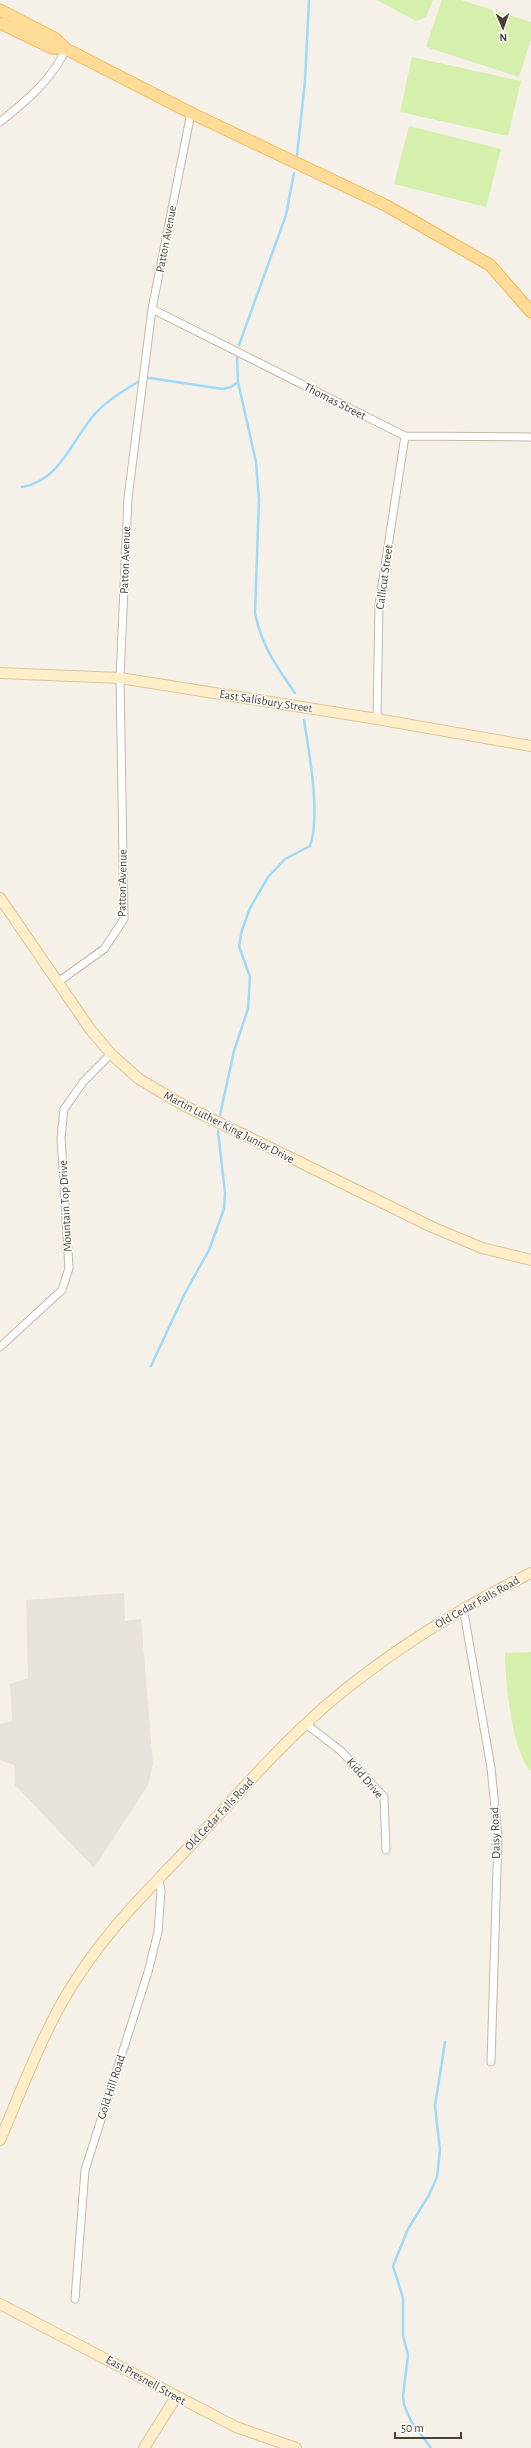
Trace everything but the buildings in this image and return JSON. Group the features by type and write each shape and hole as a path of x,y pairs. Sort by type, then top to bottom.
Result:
{"main road":[{"path":"0,10 56,39 66,49 191,113 387,206 490,266 531,312"},
{"path":"0,23 52,48 66,49"}],"street":[{"path":"0,122 39,89 57,66 66,49"},
{"name":"Patton Avenue","path":"58,982 104,949 124,919 120,678 128,498 152,309 191,113"},
{"name":"Thomas Street","path":"152,309 405,436 531,437"},
{"name":"Callicut Street","path":"377,719 380,605 405,436"},
{"name":"East Salisbury Street","path":"0,673 120,678 377,719 531,746"},
{"name":"Martin Luther King Junior Drive","path":"0,898 58,982 111,1054 139,1079 183,1105 380,1202 482,1248 531,1260"},
{"name":"Mountain Top Drive","path":"0,1347 62,1290 69,1268 61,1138 64,1109 84,1081 111,1054"},
{"name":"Old Cedar Falls Road","path":"0,2140 51,2025 78,1975 92,1955 159,1878 306,1724 370,1670 463,1607 531,1573"},
{"name":"Daisy Road","path":"463,1607 491,1768 498,1837 491,2062"},
{"name":"Kidd Drive","path":"306,1724 341,1751 384,1797 386,1850"},
{"name":"Gold Hill Road","path":"75,2299 85,2170 155,1945 161,1892 159,1878"},
{"name":"East Presnell Street","path":"0,2304 95,2352 176,2397 236,2427 296,2448"},
{"path":"144,2448 176,2397"}],"shaded area":[{"path":"124,1593 125,1621 141,1619 153,1764 148,1785 94,1868 15,1785 14,1765 0,1760 0,1724 12,1721 10,1684 28,1678 26,1600"}],"green space":[{"path":"377,0 433,0 426,17 416,21"},
{"path":"442,0 461,0 531,22 531,39 519,77 426,47"},
{"path":"412,57 521,81 508,136 400,112"},
{"path":"409,126 501,149 486,207 394,184"},
{"path":"531,1652 531,1771 524,1762 514,1733 506,1680 505,1653"}],"waterway":[{"path":"297,155 305,81 309,0"},
{"path":"239,345 286,215 294,173"},
{"path":"237,357 238,382 256,462 259,499 255,613 261,635 270,655 295,693"},
{"path":"22,487 45,478 54,470 94,415 108,402 141,380 150,378 223,389 231,387 238,382"},
{"path":"220,1115 234,1051 248,1009 250,977 239,946 242,930 250,908 268,877 285,859 310,846 313,833 313,784 304,720"},
{"path":"151,1366 184,1295 209,1250 224,1209 225,1193 218,1131"},
{"path":"431,2448 412,2423 404,2405 403,2396 408,2355 403,2336 403,2298 393,2266 408,2229 429,2195 437,2177 440,2150 435,2106 445,2042"}]}
